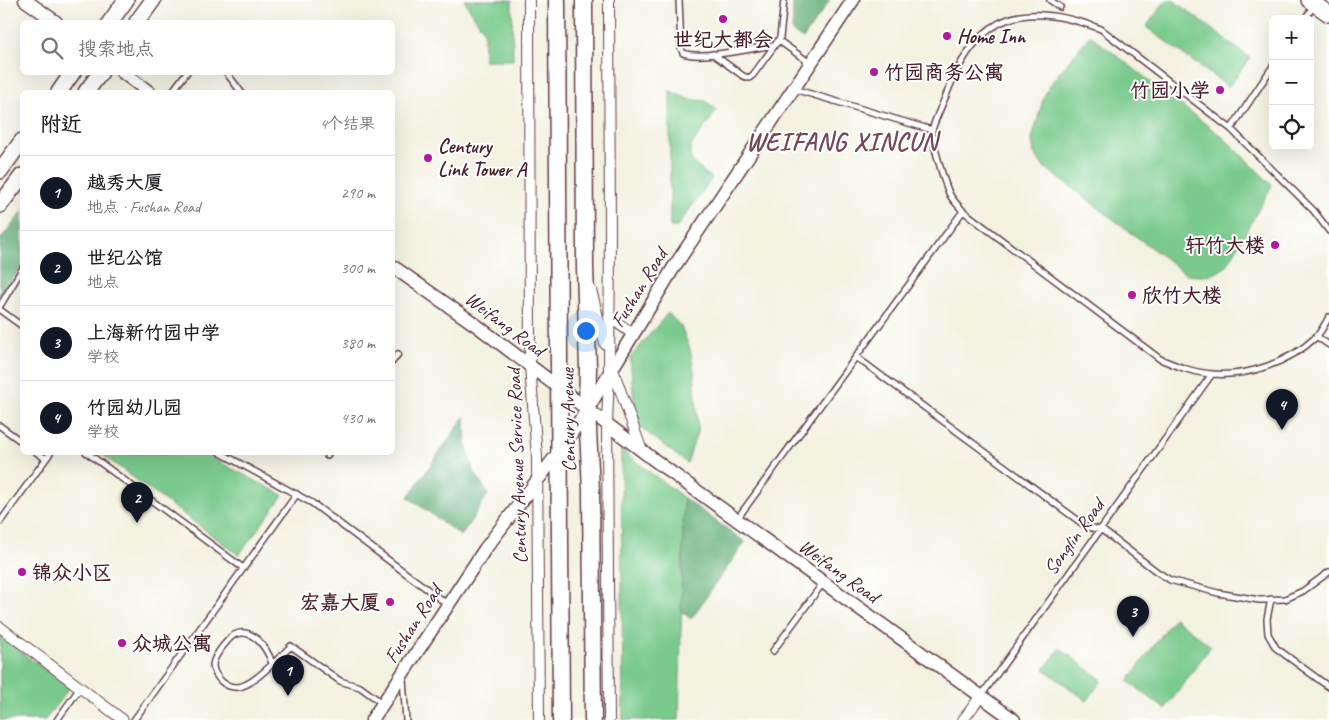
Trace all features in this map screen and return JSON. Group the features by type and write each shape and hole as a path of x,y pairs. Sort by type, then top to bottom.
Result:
{"main road":[{"path":"111,20 126,0"},
{"path":"138,20 153,0"},
{"name":"Century Avenue","path":"557,0 558,452 561,720"},
{"name":"Century Avenue","path":"584,0 584,266 591,490 594,720"},
{"path":"1314,1 1329,14"},
{"path":"60,90 72,75"},
{"path":"88,90 99,75"},
{"path":"0,171 20,144"},
{"path":"0,206 20,179"}],"street":[{"path":"25,0 53,20"},
{"name":"Century Avenue Service Road","path":"530,0 530,366 537,480 539,720"},
{"path":"609,0 610,366 607,424 609,720"},
{"name":"Fushan Road","path":"372,720 485,549 587,410 610,366 633,334 674,267 853,0"},
{"path":"126,75 147,90"},
{"path":"584,266 610,366 642,451"},
{"name":"Weifang Road","path":"395,268 530,366 642,451 1014,720"},
{"path":"609,317 633,334"},
{"path":"0,627 123,720"},
{"name":"Songlin Road","path":"963,720 981,696"}],"lane":[{"path":"679,0 681,48 683,53 688,55 713,54 774,46"},
{"path":"713,54 743,76 749,78 753,75 781,35 784,0"},
{"path":"1050,0 1063,9 1050,7"},
{"path":"1307,15 1314,1"},
{"path":"1007,12 992,22 972,44 956,71 932,130 943,178 949,195 963,211 1160,359 1187,370 1212,374 1232,374 1254,370 1274,363 1293,353 1316,336 1329,318"},
{"path":"1076,14 1101,28 1231,129 1314,210 1329,231"},
{"path":"778,40 811,64"},
{"path":"1231,129 1269,72"},
{"path":"174,90 185,75"},
{"path":"228,75 240,90"},
{"path":"794,89 932,130"},
{"path":"736,519 963,211"},
{"path":"0,306 20,272"},
{"path":"0,310 20,325"},
{"path":"1316,336 1329,346"},
{"path":"395,358 398,354"},
{"path":"856,357 1088,527 1102,530 1170,580 1218,593 1259,600 1271,600 1285,599 1329,572"},
{"name":"Songlin Road","path":"981,696 1102,530 1212,374"},
{"path":"0,426 20,441"},
{"path":"40,455 46,459"},
{"path":"0,522 48,455"},
{"path":"90,455 243,568"},
{"path":"224,455 329,514 448,605"},
{"path":"134,720 296,494"},
{"path":"773,651 823,583"},
{"path":"1271,600 1267,619 1268,634 1276,648 1329,687"},
{"path":"272,663 264,646 250,634 241,632 232,636 214,657 213,666 216,676 227,686 237,688 249,684 291,646 340,682 360,687 383,703"},
{"path":"402,674 406,720"},
{"path":"60,719 80,688"}],"green space":[{"path":"464,0 512,0 513,60 484,60 484,31"},
{"path":"793,0 830,0 803,39 792,32"},
{"path":"1166,0 1173,0 1250,58 1228,87 1146,27"},
{"path":"1090,35 1225,139 1272,185 1227,266 1221,270 1207,275 1186,274 1043,166 1034,153 1032,139 1044,96 1053,81"},
{"path":"670,91 688,99 705,101 717,110 691,146 690,152 695,165 712,178 677,227 670,227"},
{"path":"20,215 20,269 0,296 0,240"},
{"path":"668,313 681,327 690,349 694,372 698,429 687,463 636,424 630,358"},
{"path":"465,416 466,444 473,470 488,494 461,536 408,497"},
{"path":"621,450 684,498 679,720 623,720"},
{"path":"103,455 206,455 283,495 239,555"},
{"path":"684,498 745,542 691,619 681,611"},
{"path":"1174,618 1211,646 1165,709 1128,681"},
{"path":"0,636 69,688 45,720 0,720"},
{"path":"1060,648 1102,680 1087,701 1044,669"}],"place":[{"name":"世纪大都会","path":"723,19"},
{"name":"Home Inn","path":"947,36"},
{"name":"竹园商务公寓","path":"874,72"},
{"name":"竹园小学","path":"1220,90"},
{"name":"Century Link Tower A","path":"428,158"},
{"name":"轩竹大楼","path":"1275,245"},
{"name":"欣竹大楼","path":"1132,295"},
{"name":"竹园幼儿园","path":"1282,430"},
{"name":"世纪公馆","path":"137,523"},
{"name":"锦众小区","path":"22,572"},
{"name":"宏嘉大厦","path":"390,602"},
{"name":"上海新竹园中学","path":"1133,637"},
{"name":"众城公寓","path":"122,643"},
{"name":"越秀大厦","path":"288,696"}],"district":[{"name":"WEIFANG XINCUN","path":"842,142"}]}
